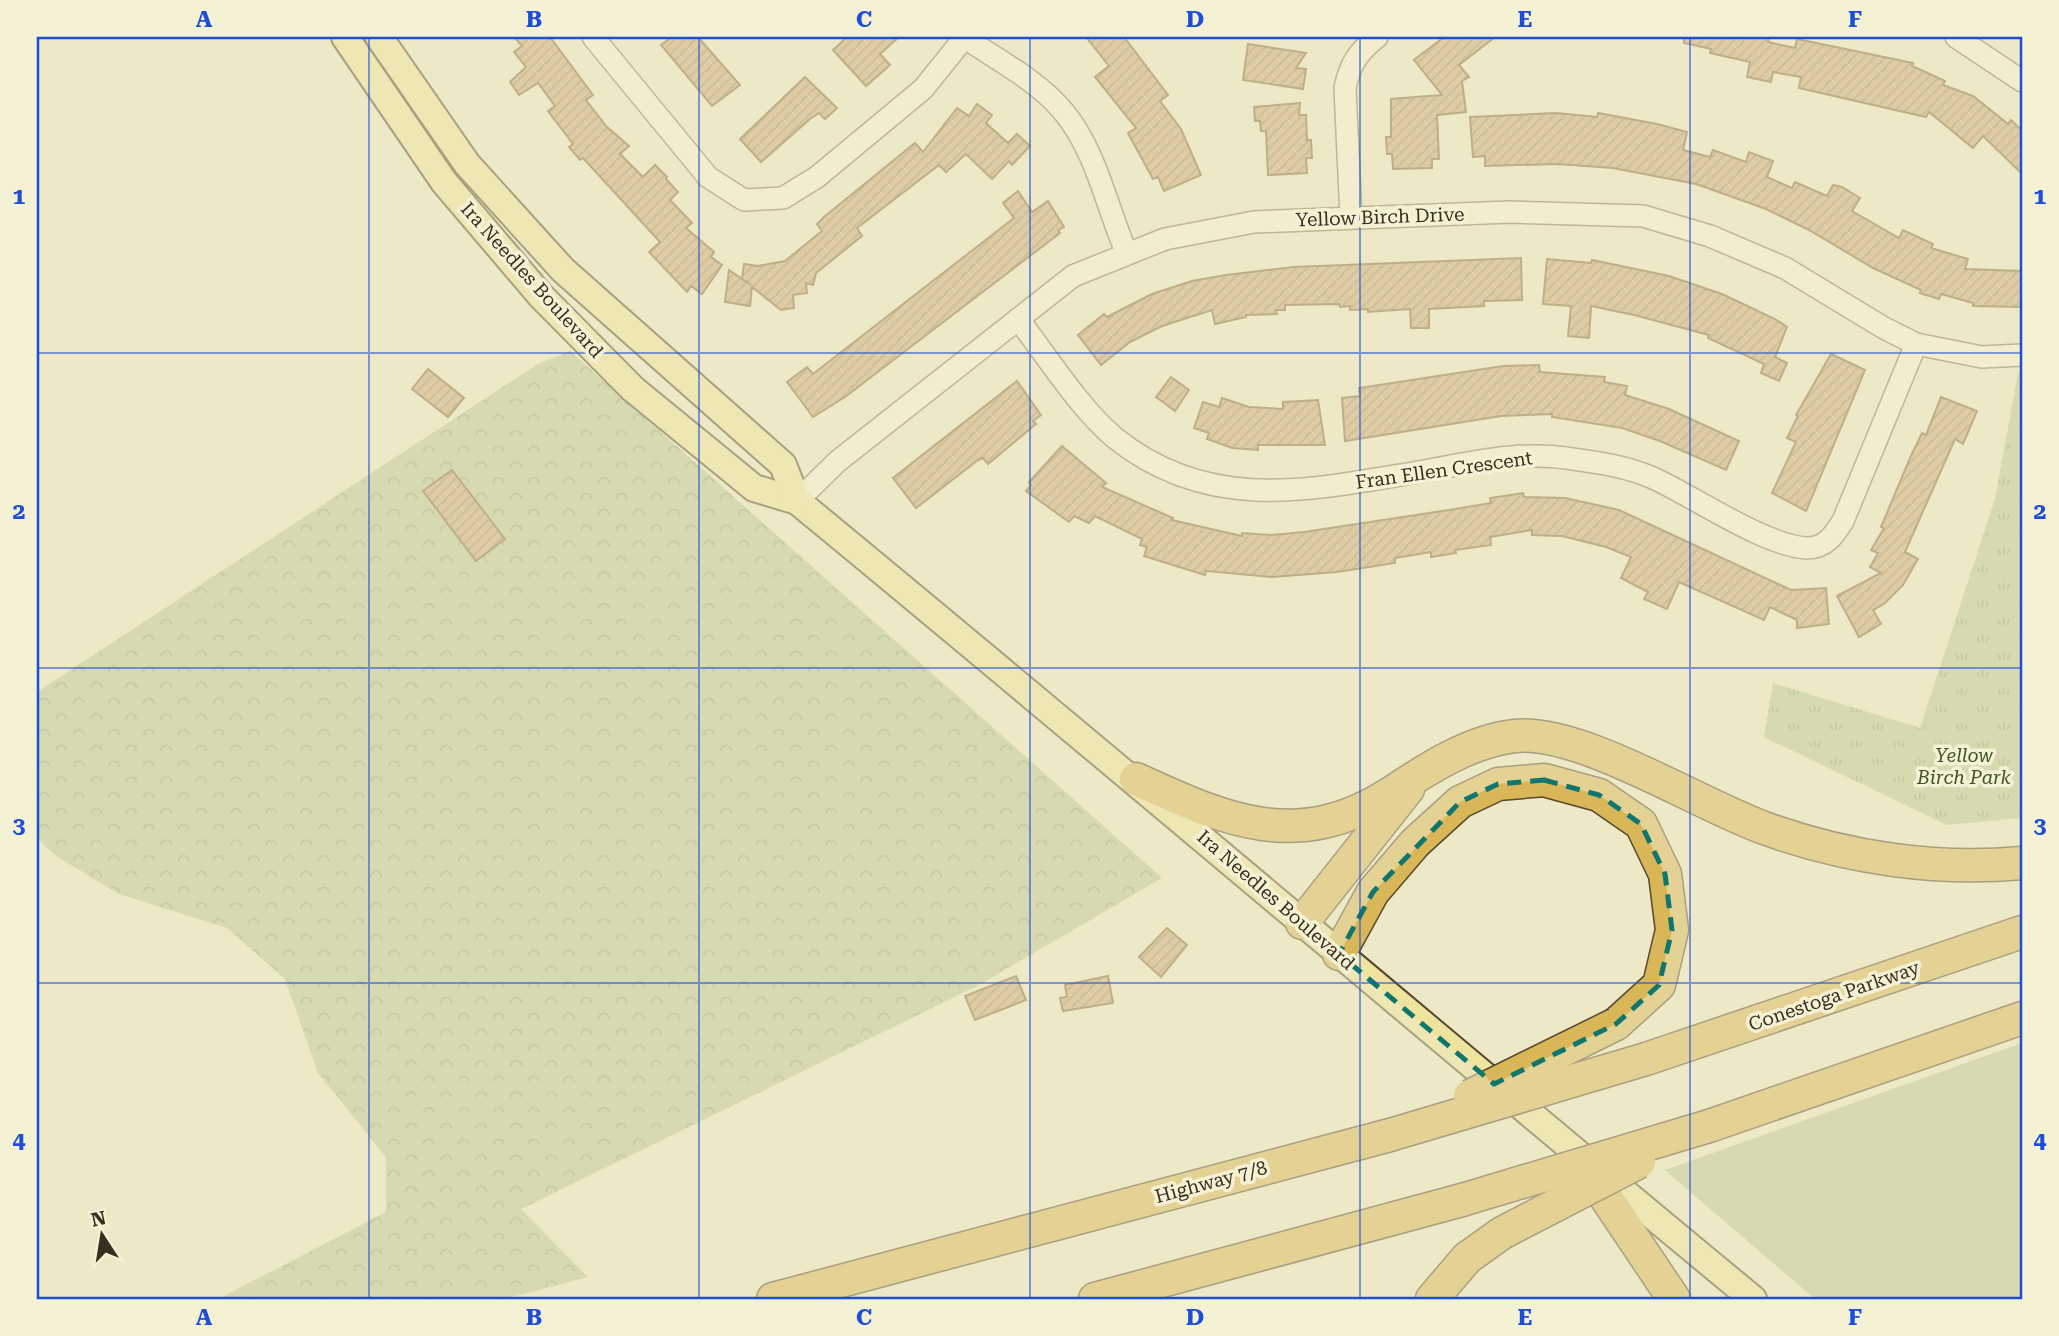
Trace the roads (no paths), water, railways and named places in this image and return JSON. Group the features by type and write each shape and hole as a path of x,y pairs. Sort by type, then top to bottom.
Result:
{"highway":[{"path":"1136,779 1204,810 1240,822 1281,827 1330,821 1388,795 1419,774 1462,752 1515,736 1563,740 1767,829 1832,847 1871,857 1980,867 2022,863"},
{"path":"1302,923 1419,774"},
{"path":"1339,954 1373,892 1415,843 1460,802 1498,784 1544,780 1599,795 1641,824 1665,874 1672,930 1659,985 1616,1024 1390,1135"},
{"name":"Conestoga Parkway","path":"1646,1059 2022,932"},
{"path":"1095,1299 1462,1200 1709,1126 2022,1018"},
{"name":"Highway 7/8","path":"774,1299 1390,1135 1646,1059"},
{"path":"1432,1299 1467,1258 1502,1233 1709,1126"},
{"path":"1576,1152 1674,1299"}],"main road":[{"name":"Ira Needles Boulevard","path":"345,37 444,182 541,296 633,389 754,488 797,501 1136,779 1302,923 1753,1299"},
{"name":"Ira Needles Boulevard","path":"379,37 467,164 563,270 782,465 797,501"}],"street":[{"path":"593,37 708,177 744,200 783,198 817,177 923,89 964,37 1039,89 1065,113 1095,171 1127,254"},
{"path":"1351,218 1345,88 1358,51 1377,37"},
{"path":"1956,37 2022,81"},
{"name":"Yellow Birch Drive","path":"797,501 838,461 1073,276 1165,239 1204,229 1254,222 1510,212 1643,216 1710,236 1785,268 1916,344 1982,357 2022,355"},
{"name":"Fran Ellen Crescent","path":"1018,319 1114,437 1137,453 1186,478 1238,491 1266,493 1340,485 1513,456 1558,456 1602,463 1652,478 1747,526 1785,543 1807,548 1822,545 1843,522 1916,344"}],"park label":[{"name":"Yellow Birch Park","path":"1964,766"}]}
